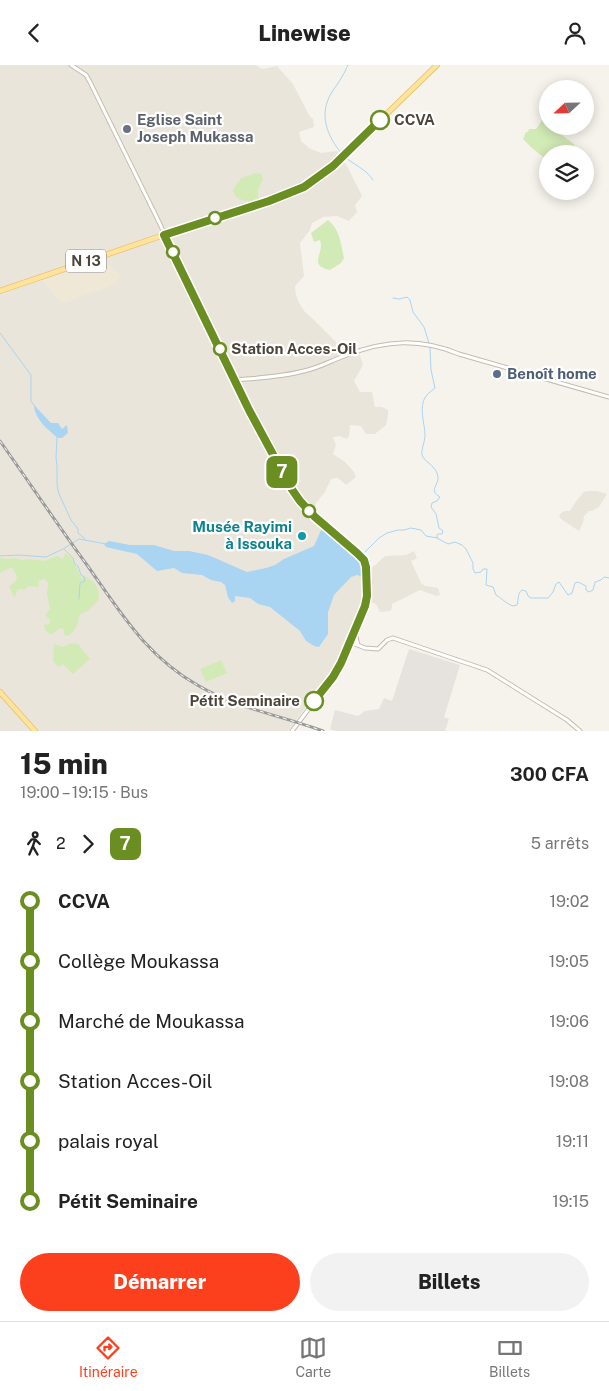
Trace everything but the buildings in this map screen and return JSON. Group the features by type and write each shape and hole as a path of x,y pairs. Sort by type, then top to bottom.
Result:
{"main road":[{"name":"N 13","path":"0,291 300,190 322,175 344,156 437,65"},
{"path":"0,694 34,731"}],"street":[{"path":"71,65 86,75 261,433 300,501 315,517 357,553 362,558 366,567 367,596 355,632 333,677 292,731"},
{"path":"235,380 302,372 361,350 394,343 412,342 446,349 609,397"},
{"path":"355,632 358,645"},
{"path":"350,642 366,648 378,649 387,640 393,638 487,670 567,720 580,731"}],"shaded area":[{"path":"0,65 256,65 262,69 277,66 293,84 310,117 313,119 314,127 299,132 301,141 309,148 321,153 337,151 362,196 355,205 357,212 349,221 337,216 323,217 312,223 310,230 300,243 304,276 295,286 299,303 305,312 337,343 358,350 363,365 354,381 360,392 372,392 375,407 382,407 388,410 386,425 375,434 366,434 361,426 350,425 347,439 339,436 333,437 336,445 333,454 345,462 356,477 346,485 338,478 331,479 325,492 316,503 314,510 329,525 324,538 268,598 318,646 326,637 327,608 331,597 347,576 355,573 362,577 385,556 406,555 414,551 417,558 411,561 421,583 425,586 438,588 440,595 436,596 420,590 392,604 390,611 380,612 376,604 371,602 367,607 361,608 333,671 288,731 0,731"},
{"path":"104,259 122,277 111,286 62,303 43,280"},
{"path":"584,492 607,494 599,507 589,511 584,516 579,531 561,519 559,515 564,511 570,511"},
{"path":"409,649 460,665 444,717 449,719 445,731 336,731 330,729 335,710 358,716 365,711 379,709 384,698 392,701"}],"green space":[{"path":"539,124 539,135 562,135 575,145 539,145 539,154 523,139 529,129 536,129"},
{"path":"256,173 261,174 263,179 258,190 258,201 242,200 236,197 233,190 241,178"},
{"path":"328,220 338,233 344,258 341,263 330,270 319,265 320,240 314,242 311,233"},
{"path":"65,553 72,558 82,579 84,576 88,577 96,585 99,599 88,610 80,614 76,627 71,634 68,636 64,635 64,629 60,628 51,635 45,630 44,624 50,623 50,620 45,615 50,609 47,594 48,583 45,579 40,580 38,582 39,587 29,586 24,590 19,589 14,597 9,586 15,582 17,577 12,567 0,573 0,558 44,561 57,556 63,559"},
{"path":"71,643 78,644 90,659 73,674 63,664 59,667 53,661 54,644 63,647"},
{"path":"221,660 227,673 206,682 200,669"}],"water":[{"path":"35,406 51,423 58,423 62,429 67,425 68,433 62,438 54,435 40,420 35,412"},
{"path":"322,528 360,561 363,577 357,575 351,577 334,595 328,612 328,634 319,647 306,641 300,631 270,607 258,604 250,598 235,596 235,601 232,603 228,597 225,585 221,582 211,580 202,575 182,573 174,568 157,571 137,554 106,547 104,544 109,541 130,545 154,545 174,551 189,551 208,555 247,572 275,565 314,546"}],"waterway":[{"path":"342,154 332,140 325,117 328,100 348,65"},
{"path":"345,157 373,180"},
{"path":"393,298 407,297 410,300 413,312 424,327 429,343"},
{"path":"0,333 31,375 31,401 36,408"},
{"path":"430,347 431,370 435,388 426,396 422,405 425,435 422,455 435,470 438,477 434,490 440,497 432,503 431,507 436,514 439,528 443,531 442,534 437,535 437,538 448,544 455,542 462,545 473,563 475,573 487,569 486,585 493,587 496,595 513,606 517,605 522,590 526,591 531,598 548,598 559,582 568,595 572,593 575,583 578,582 586,586 586,590 589,592 593,590 595,582 604,577 609,578"},
{"path":"57,437 56,458 59,494 71,520 78,529 78,533 85,539"},
{"path":"358,559 379,538 387,533 398,530 411,528 421,530 426,536 438,538"},
{"path":"0,556 46,557 79,539 106,544"},
{"path":"64,549 73,558 81,575 84,577 85,581 80,583 79,599"}],"railway":[{"path":"0,441 123,616 149,647 164,661 180,674 214,694 244,706 323,731"}],"bus line":[{"name":"7","path":"314,701 333,677 341,663 361,618 367,596 365,563 357,553 310,513 291,488 249,410 164,235 290,194 304,187 333,166 380,120"}],"place":[{"name":"CCVA","path":"380,120"},
{"name":"Eglise Saint Joseph Mukassa","path":"127,129"},
{"name":"Station Acces-Oil","path":"220,349"},
{"name":"Benoît home","path":"497,374"},
{"name":"Musée Rayimi à Issouka","path":"302,536"},
{"name":"Pétit Seminaire","path":"314,701"}]}
